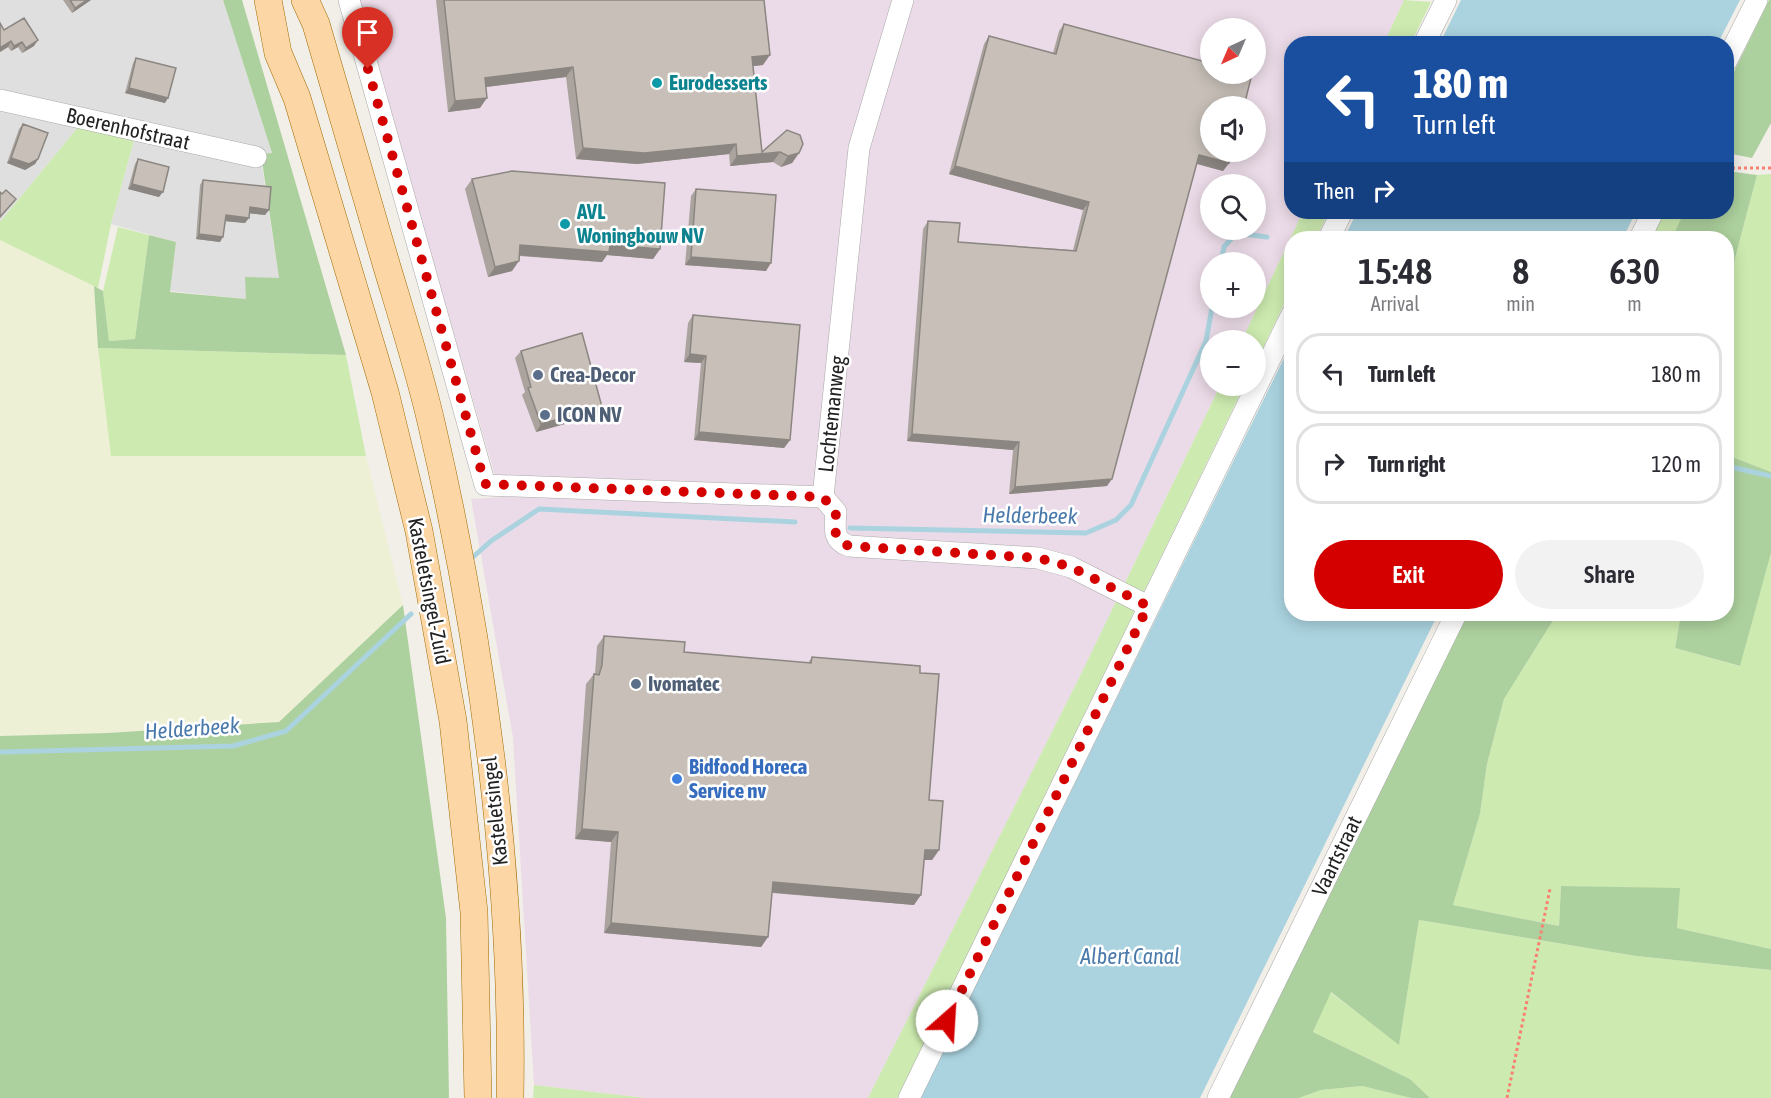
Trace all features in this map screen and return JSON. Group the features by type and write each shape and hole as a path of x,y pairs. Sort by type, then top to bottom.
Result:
{"main road":[{"name":"Kasteletsingel-Zuid","path":"268,0 278,53 297,98 385,392 419,531 453,721 474,912 478,1098"},
{"name":"Kasteletsingel-Zuid","path":"305,0 319,35 432,423 453,522 464,591"},
{"name":"Kasteletsingel","path":"464,591 486,721 507,915 511,1033 510,1098"}],"street":[{"name":"Lochtemanweg","path":"349,0 485,484 823,497 859,148 903,0"},
{"path":"1428,36 1446,0"},
{"path":"1734,46 1757,0"},
{"name":"Boerenhofstraat","path":"0,100 256,158"},
{"path":"909,1098 1284,330"},
{"path":"823,497 836,512 834,534 840,543 849,546 1038,558 1071,567 1148,606"},
{"name":"Vaartstraat","path":"1218,1098 1453,621"}],"path":[{"path":"1734,168 1771,168"},
{"path":"1507,1098 1550,889"}],"shaded area":[{"path":"0,0 223,0 272,153 261,154 0,89"},
{"path":"358,0 1404,0 1387,36 1284,36 1284,219 1300,219 1294,231 1284,231 1284,252 1266,290 1266,252 1200,252 1200,318 1252,318 1247,330 1200,330 1200,396 1215,396 1082,672 868,1098 645,1098 534,1085 513,738 471,499 501,497"},
{"path":"0,104 79,126 0,222"},
{"path":"134,140 262,166 279,278 246,299 170,291 176,242 111,224"}],"green space":[{"path":"223,0 242,0 346,355 98,348 94,286 103,291 109,341 135,339 149,235 176,242 170,292 246,299 245,277 279,278 261,154 272,153"},
{"path":"1404,0 1431,2 1414,36 1387,36"},
{"path":"1771,0 1771,123 1752,158 1734,154 1734,72"},
{"path":"79,126 134,140 111,224 98,288 0,240 0,222"},
{"path":"1734,172 1757,175 1734,262 1734,231 1675,231 1681,219 1734,219"},
{"path":"1771,174 1771,472 1734,458 1734,262 1757,175"},
{"path":"1300,219 1326,219 1320,231 1294,231"},
{"path":"1658,219 1681,219 1675,231 1652,231"},
{"path":"118,227 149,235 135,339 109,341 103,291"},
{"path":"0,240 94,286 98,348 112,456 366,456 403,605 279,722 108,733 0,736"},
{"path":"1284,252 1284,304 1266,342 1266,330 1247,330 1252,318 1266,318 1266,290"},
{"path":"98,348 346,355 366,456 111,456"},
{"path":"1215,396 1239,396 898,1098 868,1098 1082,672"},
{"path":"1734,458 1771,472 1771,553 1740,666 1675,648 1680,621 1734,621"},
{"path":"1771,553 1771,949 1677,928 1679,889 1561,886 1559,926 1453,905 1480,814 1487,764 1504,699 1553,621 1680,621 1675,648 1739,666"},
{"path":"403,605 446,918 449,1098 0,1098 0,736 108,733 279,722"},
{"path":"1462,621 1553,621 1504,699 1487,764 1480,814 1453,905 1559,926 1561,886 1680,888 1677,928 1771,949 1771,970 1636,956 1419,920 1399,1045 1331,992 1313,1032 1410,1079 1430,1098 1411,1098 1362,1086 1321,1090 1299,1098 1226,1098"},
{"path":"1419,920 1636,956 1771,970 1771,1098 1430,1098 1410,1079 1313,1032 1330,992 1399,1044"},
{"path":"534,1085 645,1098 533,1098"},
{"path":"1362,1086 1411,1098 1299,1098 1321,1090"}],"water":[{"path":"1461,0 1740,0 1722,36 1443,36"},
{"path":"1354,219 1632,219 1626,231 1348,231"},
{"name":"Albert Canal","path":"1284,358 1284,621 1435,621 1200,1098 920,1098"}],"building":[{"path":"70,0 87,0 75,8"},
{"name":"Eurodesserts","path":"444,0 764,0 770,55 752,57 762,152 787,130 800,135 803,144 799,153 788,156 780,152 737,156 736,144 644,153 583,148 573,67 485,78 487,98 455,101"},
{"path":"24,18 38,40 26,48 22,42 14,46 11,41 0,48 0,23 4,30"},
{"path":"1064,24 1200,60 1200,84 1250,84 1246,96 1200,96 1200,155 1112,479 1015,487 1019,442 912,434 928,221 960,223 958,242 1076,251 1089,202 955,166 989,36 1056,54"},
{"path":"136,58 176,68 168,98 129,88"},
{"path":"23,124 48,133 38,159 29,164 11,158"},
{"path":"138,159 169,167 163,192 132,184"},
{"name":"AVL Woningbouw NV","path":"512,171 665,183 660,249 610,245 609,252 520,245 519,261 495,267 472,179"},
{"path":"203,180 271,187 269,210 250,207 249,218 226,215 223,237 199,234"},
{"path":"696,189 776,195 771,263 691,257"},
{"path":"6,190 16,199 0,217 0,192 2,194"},
{"path":"693,315 800,325 790,440 699,432 706,356 690,354"},
{"path":"582,333 602,407 541,424 528,388 531,387 521,351"},
{"name":"Bidfood Horeca Service nv","path":"604,636 685,642 684,652 811,663 812,657 920,666 920,673 939,674 929,800 943,801 939,850 925,850 921,895 773,882 768,937 611,923 618,832 582,829 594,674 599,675 602,665"}],"waterway":[{"name":"Helderbeek","path":"1223,252 1224,247 1236,233 1267,237"},
{"name":"Helderbeek","path":"850,528 1086,533 1116,520 1131,505 1206,341 1210,318"},
{"name":"Helderbeek","path":"1734,468 1771,476"},
{"name":"Helderbeek","path":"473,557 491,541 539,509 795,522"},
{"name":"Helderbeek","path":"0,752 233,746 286,731 411,614"}],"place":[{"name":"Eurodesserts","path":"657,83"},
{"name":"AVL Woningbouw NV","path":"565,224"},
{"name":"Crea-Decor","path":"538,375"},
{"name":"ICON NV","path":"545,415"},
{"name":"Ivomatec","path":"636,684"},
{"name":"Bidfood Horeca Service nv","path":"677,779"}],"route":[{"path":"368,69 485,484 823,497 836,512 834,534 840,543 849,546 1038,558 1071,567 1148,606 947,1021"}]}
